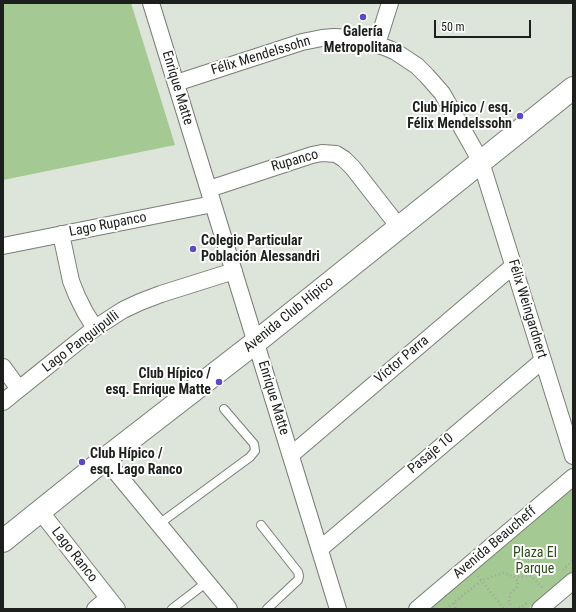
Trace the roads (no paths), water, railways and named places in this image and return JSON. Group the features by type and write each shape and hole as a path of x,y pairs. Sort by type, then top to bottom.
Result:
{"main road":[{"name":"Avenida Club Hípico","path":"3,541 105,459 256,342 573,88"}],"street":[{"name":"Enrique Matte","path":"151,3 338,609"},
{"path":"377,44 390,3"},
{"name":"Félix Mendelssohn","path":"176,83 302,42 334,37 360,39 396,52 417,66 436,86 450,106 481,162"},
{"name":"Rupanco","path":"209,188 312,155 322,153 336,154 348,162 399,227"},
{"name":"Félix Weingardnert","path":"481,162 573,456"},
{"name":"Lago Rupanco","path":"3,246 213,204"},
{"path":"61,234 71,281 77,296 94,328"},
{"name":"Víctor Parra","path":"291,455 514,266"},
{"name":"Lago Panguipulli","path":"3,402 94,328 123,310 140,302 182,287 234,271"},
{"name":"Pasaje 10","path":"320,549 543,360"},
{"path":"3,367 19,389"},
{"path":"105,459 229,609"},
{"name":"Avenida Beaucheff","path":"417,609 573,477"},
{"name":"Lago Ranco","path":"40,511 112,604 95,609"},
{"path":"546,604 573,581"}],"lane":[{"path":"159,524 250,457 255,450 254,444 224,409"},
{"path":"261,525 298,572 299,576 298,580 267,609"},
{"path":"172,609 206,582"}],"place":[{"name":"Galería Metropolitana","path":"363,17"},
{"name":"Club Hípico / esq. Félix Mendelssohn","path":"520,116"},
{"name":"Colegio Particular Población Alessandri","path":"193,249"},
{"name":"Club Hípico / esq. Enrique Matte","path":"219,382"},
{"name":"Club Hípico / esq. Lago Ranco","path":"82,462"}],"park label":[{"name":"Plaza El Parque","path":"535,562"}]}
